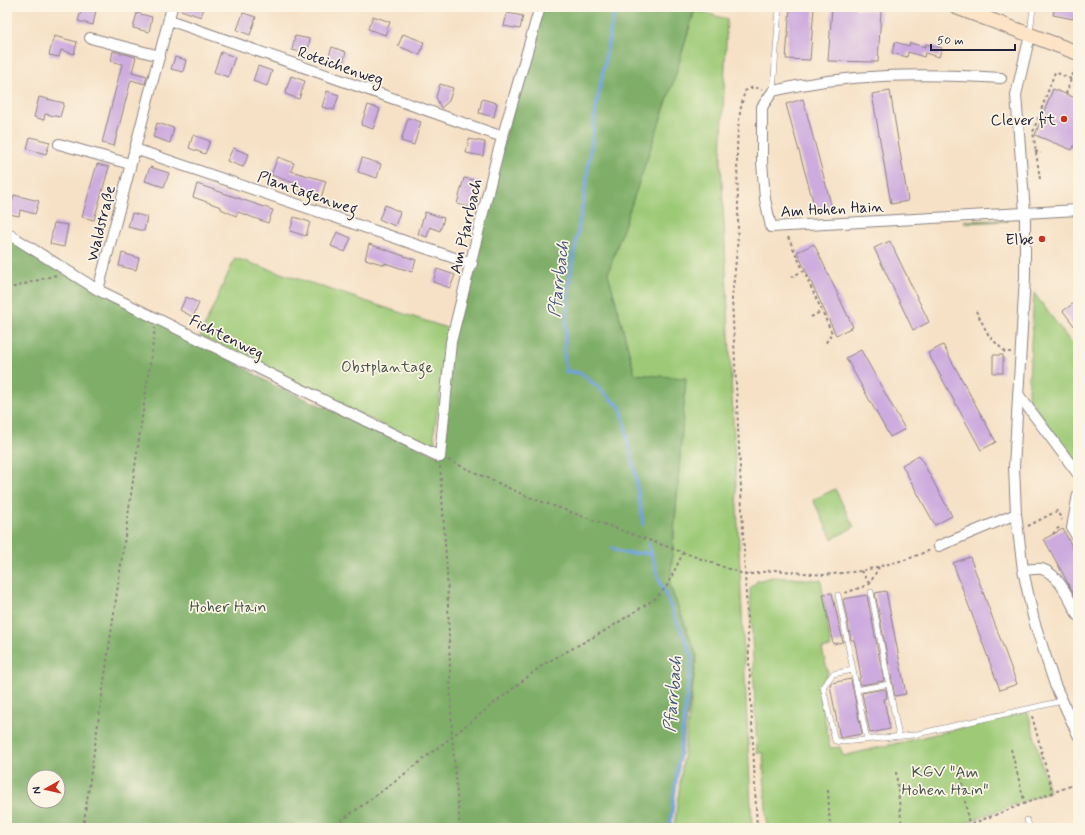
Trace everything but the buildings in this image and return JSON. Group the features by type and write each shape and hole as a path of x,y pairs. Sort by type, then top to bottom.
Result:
{"main road":[{"path":"956,7 1078,53"}],"street":[{"name":"Waldstraße","path":"98,290 172,7"},
{"name":"Am Pfarrbach","path":"440,457 451,342 503,137 540,7"},
{"name":"Roteichenweg","path":"169,20 503,137"},
{"path":"1030,35 1016,95 1024,213 1025,277 1014,467 1016,514 1023,570 1034,621 1051,673 1078,735"},
{"path":"90,38 160,56"},
{"path":"773,91 808,83 872,76 956,75 1001,78"},
{"name":"Am Hohen Hain","path":"773,91 762,107 762,169 765,199 771,227 1078,210"},
{"path":"59,144 130,164"},
{"name":"Plantagenweg","path":"135,149 472,264"},
{"name":"Fichtenweg","path":"7,233 66,272 98,290 440,457"},
{"path":"1018,394 1078,474"},
{"path":"1078,494 1073,515 1072,528 1078,539"},
{"path":"939,546 1016,514"},
{"path":"1023,570 1037,568 1049,572 1060,584 1078,616"}],"lane":[{"path":"1030,35 1033,7"},
{"path":"773,91 779,9"},
{"path":"871,592 899,737"},
{"path":"838,595 867,740"},
{"path":"853,670 832,674 823,687 835,741 843,742 913,736 1062,701"},
{"path":"857,690 888,684"},
{"path":"1027,820 1030,828"}],"path":[{"path":"1040,179 1033,132 1056,72 1071,79"},
{"path":"1066,94 1073,73"},
{"path":"757,828 732,299 738,227 738,120 745,91 754,87 773,91"},
{"path":"1035,151 1041,153"},
{"path":"784,226 832,333 825,344"},
{"path":"791,277 803,271"},
{"path":"7,289 66,272"},
{"path":"811,317 822,311"},
{"path":"976,311 989,336 1005,352 1021,352"},
{"path":"83,828 157,318"},
{"path":"460,828 452,735 447,572 440,457 526,496 746,575 774,570 823,575 862,571 908,559 939,546"},
{"path":"1018,531 1057,511 1065,525 1057,529 1053,534"},
{"path":"331,828 393,783 544,664 608,629 656,598 666,586 683,553"},
{"path":"838,595 870,584 879,567"},
{"path":"862,571 870,584 871,592"},
{"path":"1030,709 1053,794"},
{"path":"1012,749 1025,804"},
{"path":"958,765 969,825"},
{"path":"896,772 902,828"},
{"path":"961,828 1053,794 1078,783"},
{"path":"828,790 830,828"}],"green space":[{"name":"Hoher Hain","path":"540,7 695,7 675,77 608,273 635,374 686,378 670,586 697,656 669,828 7,828 7,233 23,244 195,338 273,385 440,456 451,342"},
{"path":"695,10 727,19 721,160 752,828 674,828 697,656 670,586 686,379 635,374 608,273 675,77"},
{"path":"964,221 1009,221 964,223"},
{"name":"Obstplantage","path":"235,258 450,329 434,433 436,451 200,336"},
{"path":"1034,293 1078,352 1078,466 1028,397"},
{"path":"835,489 854,527 832,539 813,500"},
{"name":"KGV \"Am Hohen Hain\"","path":"772,577 821,580 831,647 822,649 828,673 819,687 830,748 840,747 843,756 1028,712 1049,792 952,828 767,828 763,753 757,753 750,589 757,581"}],"waterway":[{"name":"Pfarrbach","path":"615,7 596,109 586,186 570,276 564,354 566,371 580,373 586,377 621,408 635,473 643,524"},
{"name":"Pfarrbach","path":"648,544 660,582 692,656 670,828"},
{"path":"612,548 624,553 646,553 651,555"}],"place":[{"name":"Clever fit","path":"1064,119"},
{"name":"Elbe","path":"1042,239"}]}
